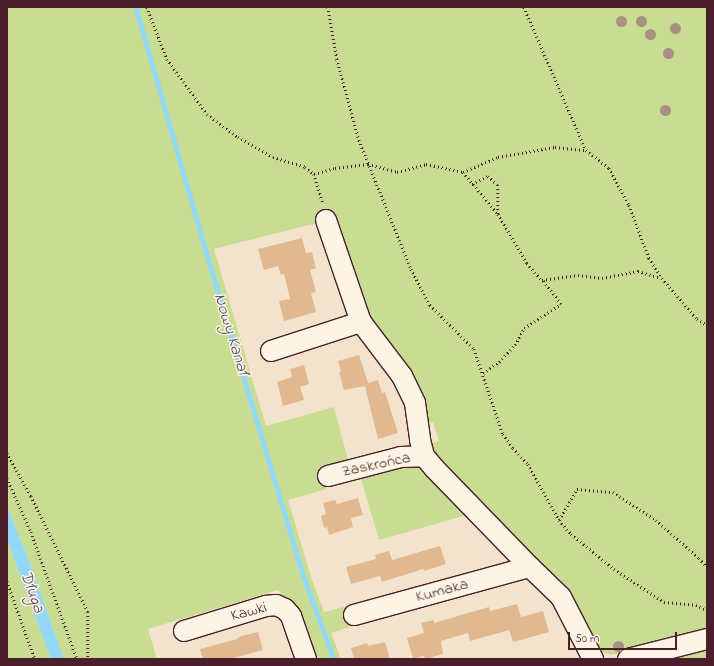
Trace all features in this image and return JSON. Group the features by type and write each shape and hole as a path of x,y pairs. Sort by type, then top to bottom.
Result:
{"street":[{"path":"326,220 361,322 402,376 415,403 420,440 424,456 530,567 561,597 593,659"},
{"path":"271,352 361,322"},
{"name":"Zaskrońca","path":"328,476 401,457 424,456"},
{"name":"Kumaka","path":"354,614 530,567"},
{"name":"Kawki","path":"184,631 266,606 276,605 285,609 291,616 306,659"},
{"path":"628,659 707,639"}],"path":[{"path":"147,7 167,59 207,114 238,137 267,154 305,167 314,174 326,220"},
{"path":"328,7 337,59 351,115 368,164 411,270 430,305 474,349 503,434 512,448 528,464 559,520 571,534 614,569 664,602 696,605 707,610"},
{"path":"524,7 586,150 609,168 629,205 649,258 662,278 697,319 707,325"},
{"path":"314,174 335,168 368,164 397,172 426,164 463,172 498,157 555,147 586,150"},
{"path":"463,172 498,214 527,263 561,304 524,328 515,345 499,362 483,373"},
{"path":"472,184 488,176 498,185 498,214"},
{"path":"542,280 578,275 602,278 638,271 662,278"},
{"path":"7,453 31,496 88,612 88,659"},
{"path":"7,478 31,532 78,659"},
{"path":"559,520 577,489 613,492 656,520 707,567"},
{"path":"7,582 35,659"}],"green space":[{"path":"7,7 707,7 707,635 638,654 606,654 593,646 579,607 557,580 447,475 428,444 439,441 433,422 425,425 371,326 334,219 214,249 266,426 334,407 348,460 322,468 327,489 288,500 312,580 324,612 347,606 351,619 350,627 331,633 341,659 312,659 289,602 278,590 148,629 157,659 64,659 30,563 7,506"},
{"path":"412,465 428,471 467,515 379,540 361,479"},
{"path":"7,539 29,600 51,659 7,659"},
{"path":"707,649 707,659 669,659"}],"water":[{"name":"Długa","path":"7,506 30,563 64,659 51,659 29,600 7,539"}],"building":[{"path":"302,238 306,253 312,252 316,268 310,270 316,292 311,293 316,312 284,321 279,301 290,299 284,274 281,275 278,266 264,270 258,249"},
{"path":"359,355 368,383 378,380 382,393 385,392 398,433 378,439 365,386 344,390 339,372 341,372 338,361"},
{"path":"304,365 309,384 300,387 304,400 283,406 277,382 292,377 290,369"},
{"path":"358,498 363,515 351,518 353,527 329,535 327,527 324,528 321,516 326,514 323,503 335,500 337,504"},
{"path":"440,546 446,564 424,571 423,569 382,582 380,576 351,584 346,567 376,559 375,555 389,551 392,560"},
{"path":"517,604 521,617 543,611 549,632 513,642 509,630 470,641 468,633 441,641 443,654 425,659 424,656 413,659 407,638 424,633 421,623 434,620 434,623 489,607 490,611"},
{"path":"258,632 263,650 230,659 203,659 200,649"},
{"path":"385,642 390,659 354,659 351,648 367,643 368,646"}],"waterway":[{"name":"Nowy Kanał","path":"136,7 206,251 304,577 334,659"}]}
